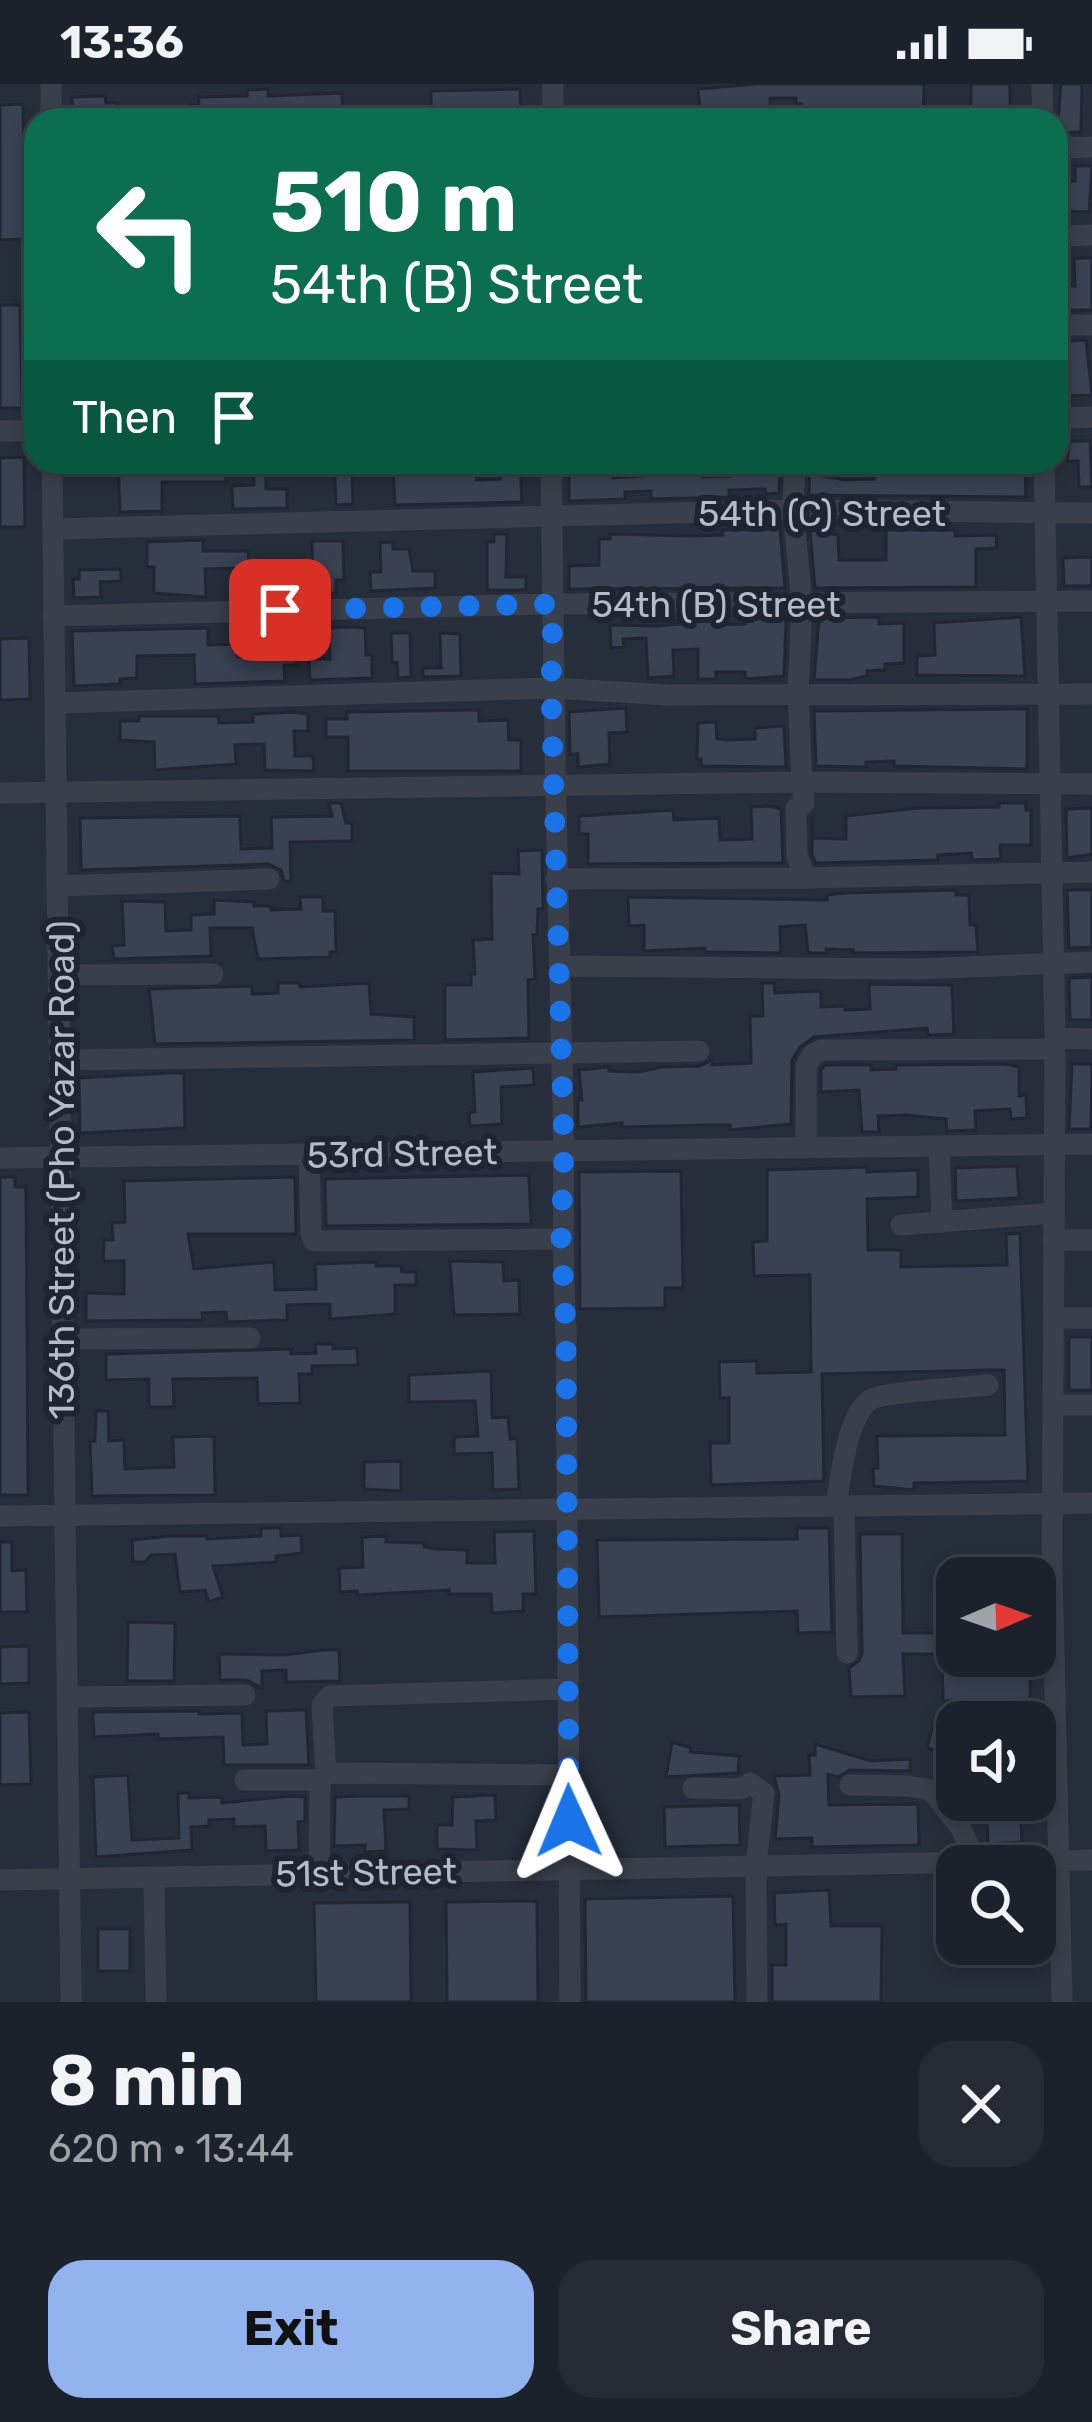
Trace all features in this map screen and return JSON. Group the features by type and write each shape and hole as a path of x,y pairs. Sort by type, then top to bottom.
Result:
{"street":[{"name":"136th Street (Pho Yazar Road)","path":"52,474 71,2002"},
{"path":"551,474 551,688 564,1149 561,1239 566,1327 570,2002"},
{"path":"795,474 804,802 796,809 797,857 806,878"},
{"path":"1044,474 1055,1044 1052,1504 1062,2002"},
{"name":"54th (C) Street","path":"54,529 794,510 1092,513"},
{"name":"54th (B) Street","path":"52,616 553,604 1092,602"},
{"path":"56,703 551,688 669,694 1092,694"},
{"path":"0,793 802,782 1092,784"},
{"path":"556,879 1092,872"},
{"path":"59,886 269,879"},
{"path":"559,966 917,969 1092,962"},
{"path":"60,975 213,974"},
{"path":"806,1148 806,1066 821,1050 1092,1039"},
{"path":"59,1060 699,1051"},
{"name":"53rd Street","path":"0,1158 1092,1144"},
{"path":"939,1149 942,1222"},
{"path":"309,1156 314,1241 561,1239"},
{"path":"901,1225 1054,1213"},
{"path":"1054,1240 1092,1240"},
{"path":"1054,1318 1092,1318"},
{"path":"62,1339 250,1338"},
{"path":"847,1652 840,1507 846,1448 863,1406 873,1399 988,1385"},
{"path":"1053,1405 1092,1406"},
{"path":"0,1516 1092,1503"},
{"path":"319,1873 322,1705 330,1696 566,1689"},
{"path":"69,1697 245,1695"},
{"path":"245,1780 568,1775"},
{"path":"693,1788 740,1789 750,1783 760,1787 765,1806 757,1865 757,2002"},
{"path":"850,1785 931,1790 968,1845"},
{"name":"51st Street","path":"1056,1860 1092,1860"},
{"name":"51st Street","path":"0,1880 936,1862"},
{"path":"154,1877 156,2002"}],"building":[{"path":"757,84 924,84 923,108 801,108 796,98 770,98 770,108 700,108 698,89"},
{"path":"971,84 1010,84 1010,108 971,108"},
{"path":"1061,84 1082,84 1081,132 1068,133 1068,108 1059,108"},
{"path":"268,89 268,96 342,93 343,108 190,108 199,105 198,97 247,96 247,90"},
{"path":"520,89 521,108 431,108 431,91"},
{"path":"105,96 106,103 117,103 117,108 72,108 72,97"},
{"path":"23,104 24,239 0,240 0,105"},
{"path":"1075,166 1092,166 1089,212 1068,211 1068,181 1075,181"},
{"path":"1074,258 1092,258 1092,310 1068,310 1068,285 1075,286"},
{"path":"0,305 20,305 22,408 0,408"},
{"path":"1086,340 1092,395 1068,396 1068,341"},
{"path":"1070,441 1090,441 1092,487 1079,487 1078,461 1068,461"},
{"path":"24,457 25,527 0,527 0,458"},
{"path":"118,474 226,474 226,482 162,482 162,511 120,512"},
{"path":"254,474 266,474 266,489 287,489 287,508 233,509 232,486 254,485"},
{"path":"335,474 352,474 353,504 336,505"},
{"path":"394,474 477,474 477,480 521,474 522,502 395,505"},
{"path":"569,474 613,474 613,478 780,474 779,493 729,490 729,497 651,499 651,491 625,492 625,499 569,501"},
{"path":"810,474 844,480 874,479 874,474 1025,474 1026,497 809,495"},
{"path":"780,529 785,588 569,589 569,566 599,565 599,539 610,539 610,534 691,536"},
{"path":"810,530 838,535 839,560 886,560 886,530 996,535 997,548 976,549 976,587 815,588"},
{"path":"494,534 507,534 506,577 526,577 526,590 487,590 487,542 494,542"},
{"path":"203,540 203,551 248,551 249,568 205,569 206,597 154,593 147,542"},
{"path":"312,541 343,541 344,580 336,580 336,593 308,595"},
{"path":"393,542 393,549 409,549 413,571 435,571 435,588 371,591 370,572 381,572 380,543"},
{"path":"1092,557 1092,586 1064,586 1063,558"},
{"path":"121,569 121,581 100,582 101,597 74,598 73,579 79,579 79,570"},
{"path":"879,617 879,624 904,623 904,663 885,664 885,670 867,671 867,676 849,680 814,680 819,618"},
{"path":"1021,617 1025,676 917,675 917,656 935,655 934,623"},
{"path":"745,618 786,620 784,676 745,679 745,672 716,672 716,679 698,679 698,649 673,650 674,676 648,678 646,638 623,639 624,647 611,648 610,625 658,626 715,619 715,625 745,624"},
{"path":"208,628 208,645 238,644 238,657 269,657 269,638 296,638 297,665 284,665 285,681 195,684 194,655 137,656 137,678 120,679 120,684 74,686 72,631"},
{"path":"329,628 365,628 372,678 310,680 309,659 330,659"},
{"path":"391,633 410,633 411,677 398,678 397,662 392,663"},
{"path":"440,633 460,634 461,676 423,677 423,668 441,668"},
{"path":"29,638 30,699 0,700 0,639"},
{"path":"626,708 627,732 609,733 610,764 578,767 578,754 570,754 569,712"},
{"path":"1027,709 1027,769 894,766 894,761 866,762 866,767 816,766 814,711"},
{"path":"479,710 479,721 508,720 509,740 521,740 521,771 348,771 348,737 326,737 326,719 347,719 347,712"},
{"path":"253,714 308,714 308,731 294,731 295,756 313,756 314,771 265,770 264,744 235,745 236,764 155,770 154,742 120,740 120,721 139,721 139,716 218,716 219,723 253,722"},
{"path":"716,722 717,739 726,740 755,739 755,728 784,726 786,767 701,766 698,723"},
{"path":"329,803 341,803 346,823 352,823 352,841 290,842 291,881 284,881 281,870 268,864 81,870 80,818 240,816 241,849 272,848 271,817 332,816"},
{"path":"999,803 1026,803 1026,810 1031,810 1031,845 1000,845 1001,859 972,860 971,853 938,855 938,860 816,863 812,854 812,816 813,838 846,839 846,816 918,808 999,807"},
{"path":"751,807 781,809 783,863 588,864 588,834 579,834 579,816 673,810 674,820 719,818 720,840 752,839"},
{"path":"1092,808 1092,854 1067,858 1066,809"},
{"path":"542,850 543,909 538,909 537,935 533,935 535,979 528,980 529,1038 445,1040 445,985 471,985 473,940 492,939 491,873 519,874 518,851"},
{"path":"956,890 956,895 969,895 970,925 976,925 978,952 826,949 827,953 808,953 805,925 780,927 781,953 705,952 705,948 644,951 644,925 629,926 628,897 827,900 827,895 844,893"},
{"path":"1067,890 1092,890 1092,947 1069,948"},
{"path":"300,897 323,897 323,911 335,911 336,952 330,952 330,957 258,959 252,928 210,928 211,956 114,959 112,946 124,945 122,901 165,902 166,931 191,930 191,915 214,914 214,900 254,902 254,906 271,906 271,910 301,909"},
{"path":"1092,977 1092,1020 1070,1020 1069,978"},
{"path":"278,983 300,983 300,987 369,983 371,1014 414,1017 414,1040 155,1044 149,989 252,986 252,994 278,993"},
{"path":"762,983 774,983 775,993 821,991 821,1007 845,1006 845,1010 870,1009 869,984 952,985 954,1034 928,1035 927,1028 814,1037 792,1060 791,1124 730,1130 730,1125 578,1127 579,1070 609,1067 609,1071 638,1072 700,1066 712,1060 712,1065 751,1063 750,1016 763,1016"},
{"path":"1072,1064 1092,1064 1091,1129 1069,1129"},
{"path":"825,1065 871,1065 871,1070 896,1069 896,1065 1019,1067 1019,1096 1026,1095 1027,1118 1011,1119 1010,1109 975,1111 976,1130 947,1131 946,1119 906,1115 878,1116 879,1132 862,1132 859,1090 821,1092"},
{"path":"533,1068 534,1085 501,1087 502,1124 470,1126 469,1113 475,1112 473,1072"},
{"path":"184,1073 185,1128 80,1133 79,1078"},
{"path":"1017,1166 1019,1198 956,1201 955,1168"},
{"path":"867,1167 867,1172 918,1170 918,1197 867,1199 868,1250 901,1250 901,1267 1007,1265 1006,1234 1020,1233 1028,1481 914,1483 914,1490 874,1486 877,1436 1005,1435 1004,1370 986,1370 822,1374 824,1481 711,1485 710,1443 729,1443 729,1398 720,1398 719,1362 757,1361 757,1373 811,1372 810,1275 754,1276 753,1242 767,1241 767,1170"},
{"path":"681,1171 683,1288 665,1288 665,1308 580,1309 579,1172"},
{"path":"529,1175 531,1224 326,1226 325,1179"},
{"path":"0,1177 15,1177 15,1187 26,1187 28,1495 0,1495"},
{"path":"295,1177 296,1234 188,1234 194,1269 274,1262 275,1290 316,1289 315,1264 401,1266 402,1272 416,1272 416,1285 395,1285 395,1314 330,1319 330,1304 287,1305 287,1320 227,1322 226,1312 202,1313 203,1320 86,1321 86,1293 124,1294 124,1261 103,1261 104,1240 113,1240 112,1223 125,1222 124,1181"},
{"path":"450,1261 503,1262 504,1281 519,1280 520,1314 454,1315"},
{"path":"1069,1337 1092,1337 1092,1390 1069,1390"},
{"path":"315,1344 357,1348 358,1365 312,1366 312,1374 299,1374 300,1403 258,1404 257,1378 173,1379 174,1407 149,1407 149,1379 106,1380 106,1354 291,1349 291,1354 316,1353"},
{"path":"491,1371 492,1418 508,1417 510,1439 517,1438 519,1489 493,1490 492,1453 454,1454 454,1437 478,1436 475,1401 409,1402 409,1375"},
{"path":"96,1411 108,1411 109,1441 124,1440 125,1469 174,1467 173,1437 214,1436 215,1495 92,1496 90,1441 95,1441"},
{"path":"401,1461 401,1491 364,1489 364,1462"},
{"path":"261,1528 281,1528 281,1536 301,1535 302,1553 276,1556 276,1562 213,1566 223,1597 209,1602 205,1590 180,1592 175,1554 133,1562 132,1540 261,1536"},
{"path":"797,1528 829,1528 832,1632 798,1633 797,1611 599,1617 597,1540 797,1539"},
{"path":"534,1531 536,1594 523,1594 523,1611 492,1613 491,1594 340,1592 339,1568 363,1567 362,1537 386,1536 386,1542 467,1550 467,1563 495,1563 494,1532"},
{"path":"860,1534 902,1534 903,1633 936,1633 936,1654 903,1654 905,1696 851,1697 849,1668 862,1653"},
{"path":"0,1542 12,1542 12,1571 26,1570 27,1612 0,1612"},
{"path":"128,1622 175,1623 174,1681 127,1681"},
{"path":"29,1646 29,1683 0,1684 0,1647"},
{"path":"339,1650 340,1681 286,1682 286,1670 262,1671 262,1688 246,1680 220,1680 219,1654"},
{"path":"942,1677 1030,1677 1030,1699 943,1701"},
{"path":"306,1710 309,1765 224,1765 223,1737 94,1737 93,1712 242,1713 243,1745 267,1744 266,1711"},
{"path":"29,1712 31,1784 0,1785 0,1713"},
{"path":"934,1722 936,1723 936,1750 927,1748"},
{"path":"672,1742 691,1748 690,1752 739,1756 738,1773 666,1777"},
{"path":"815,1744 871,1761 910,1759 910,1771 828,1774 829,1805 918,1804 919,1845 812,1847 812,1838 775,1839 779,1795 774,1776 810,1775 809,1755 815,1755"},
{"path":"128,1775 132,1840 179,1838 178,1793 189,1793 189,1798 222,1797 222,1803 291,1796 305,1797 305,1821 298,1822 299,1850 266,1851 265,1826 234,1827 234,1819 191,1827 192,1850 96,1857 93,1777"},
{"path":"495,1795 496,1820 476,1821 477,1850 437,1849 437,1825 452,1825 453,1797"},
{"path":"409,1796 409,1809 384,1810 386,1851 365,1852 365,1845 334,1846 335,1797"},
{"path":"739,1805 740,1845 665,1847 664,1807"},
{"path":"987,1821 1021,1821 1022,1842 988,1844"},
{"path":"829,1890 831,1926 882,1926 881,2002 772,2002 772,1965 786,1965 786,1924 775,1925 774,1893"},
{"path":"733,1896 735,2002 586,2002 585,1899"},
{"path":"537,1901 538,2002 447,2002 446,1902"},
{"path":"410,1902 411,2002 316,2002 314,1903"},
{"path":"98,1929 130,1929 130,1971 98,1971"}],"route":[{"path":"280,610 553,604 551,688 564,1149 561,1239 566,1327 569,1821"}]}
